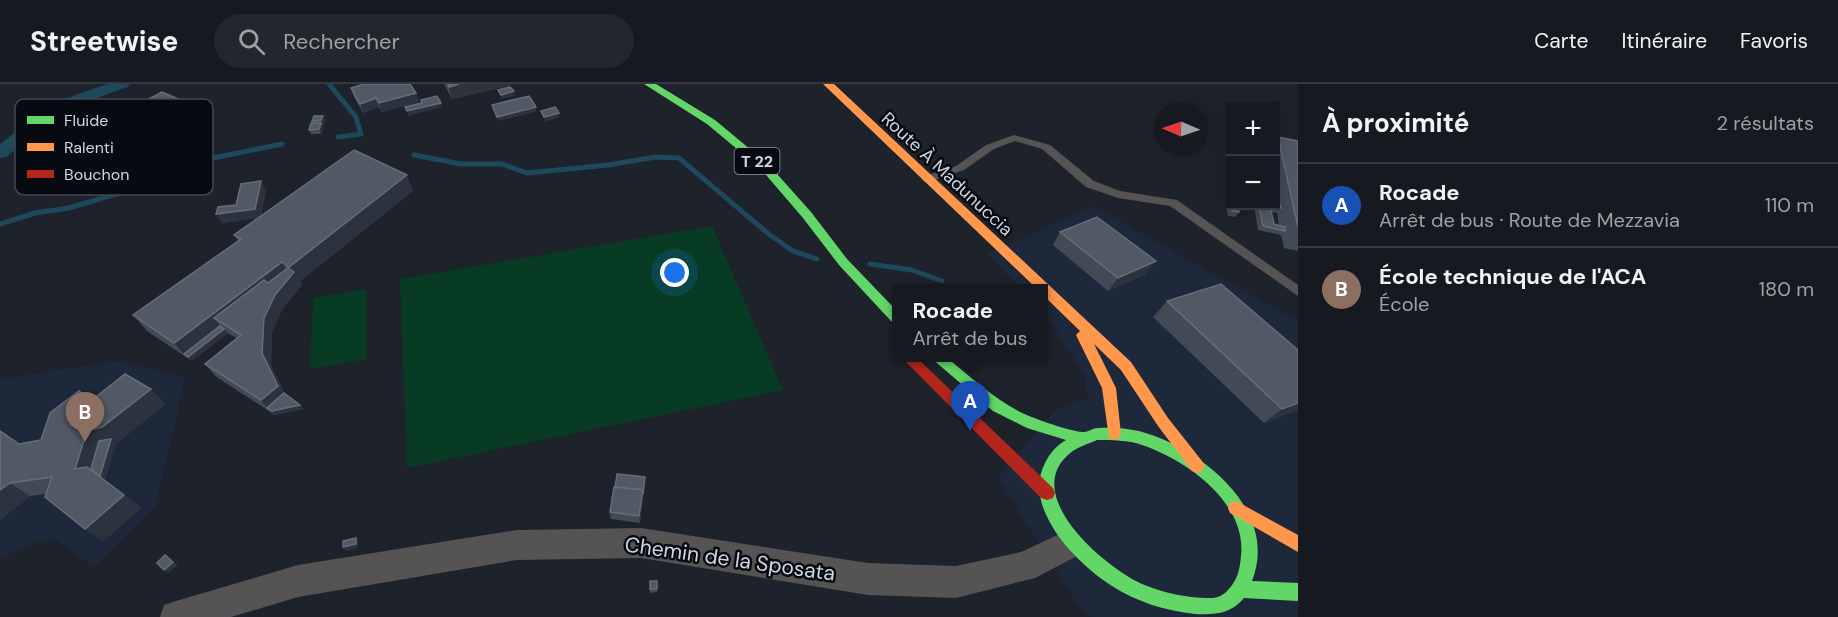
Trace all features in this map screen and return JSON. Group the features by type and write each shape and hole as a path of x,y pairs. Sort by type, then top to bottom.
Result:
{"main road":[{"name":"T 22","path":"649,84 711,122 765,167 807,215 843,262 892,313"},
{"name":"Route À Madunuccia","path":"828,84 1038,284"},
{"name":"T 22","path":"843,262 864,301 884,326"},
{"name":"Route À Madunuccia","path":"1048,294 1126,366 1163,422 1197,466"},
{"name":"Route À Madunuccia","path":"1075,318 1108,388 1114,434"},
{"path":"914,362 1047,493"},
{"path":"943,362 998,407 1032,424 1081,438 1114,434 1141,438 1170,449 1197,466 1215,482 1236,508 1248,531 1252,554 1242,589 1221,611 1153,608 1091,569 1068,545 1053,518 1047,493 1048,474 1054,459 1066,447 1081,438"},
{"path":"1236,508 1298,544"},
{"path":"1242,589 1298,592"}],"street":[{"name":"Chemin de la Sposata","path":"176,617 298,581 517,545 641,543 868,579 956,582 1024,567 1068,545"}],"lane":[{"path":"926,179 960,168 990,147 1014,138 1046,147 1090,184 1118,194 1173,203 1298,291"}],"shaded area":[{"path":"1093,206 1298,321 1298,617 1092,617 1080,608 998,478 1054,411 1088,398 1085,375 1048,319 1048,284 1016,284 987,254"},
{"path":"119,361 185,378 156,505 94,567 56,540 37,541 0,559 0,379"}],"green space":[{"path":"712,226 783,390 407,468 400,279"},
{"path":"366,289 367,359 310,369 313,298"}],"building":[{"path":"364,84 410,84 416,93 379,103 376,98 360,104 351,88"},
{"path":"510,87 514,91 501,95 498,90"},
{"path":"162,92 178,99 149,99"},
{"path":"437,96 441,103 407,111 405,107 422,103 421,100"},
{"path":"529,96 536,107 497,117 492,105"},
{"path":"555,107 559,113 544,117 541,111"},
{"path":"314,116 323,116 321,120 312,121"},
{"path":"311,123 321,123 319,129 309,130"},
{"path":"1280,137 1298,141 1298,227 1280,146"},
{"path":"354,150 407,175 289,267 282,262 174,343 133,315 241,239 234,235"},
{"path":"261,181 255,209 216,214 218,207 236,205 241,184"},
{"path":"1260,210 1271,210 1274,224 1285,227 1285,231 1263,226"},
{"path":"1097,217 1156,261 1118,278 1060,232"},
{"path":"288,268 294,272 275,295 264,318 262,353 278,386 261,400 205,364 241,335 214,318 264,280 268,283"},
{"path":"1221,284 1298,350 1298,403 1282,409 1167,301"},
{"path":"220,326 224,329 188,357 184,354"},
{"path":"125,374 151,389 102,427 87,431 75,469 87,467 124,495 85,529 45,497 52,477 10,483 0,490 0,431 19,444 41,440 50,413 79,391 92,400"},
{"path":"284,393 300,405 272,411 267,408"},
{"path":"111,439 100,476 91,469 99,441"},
{"path":"617,474 645,477 643,494 643,490 615,487"},
{"path":"614,487 643,490 639,516 610,512"},
{"path":"356,538 356,544 343,547 343,541"},
{"path":"165,555 173,562 164,570 157,563"},
{"path":"650,581 657,581 657,589 650,589"}],"waterway":[{"path":"79,99 122,84"},
{"path":"329,84 356,117 361,134 338,137"},
{"path":"0,153 15,141"},
{"path":"213,158 282,144"},
{"path":"414,155 461,164 502,164 527,173 608,165 656,157 679,158 770,235 793,251 817,259"},
{"path":"0,224 35,213 69,208 113,195"},
{"path":"870,264 912,270 942,281"}],"traffic: fast":[{"path":"649,84 711,122 765,167 807,215 843,262 892,314"},
{"path":"943,362 998,407 1032,424 1081,438"},
{"path":"1096,434 1141,438 1161,446 1202,470 1220,487 1235,505 1245,525 1250,547 1248,570 1234,597 1218,606 1207,606 1179,603 1149,595 1104,571 1074,543 1053,510 1047,493 1047,476 1052,464 1063,450 1096,434"},
{"path":"1242,589 1298,592"}],"traffic: slow":[{"path":"828,84 1039,284"},
{"path":"1048,293 1126,366 1163,422 1197,466"},
{"path":"1083,335 1109,388 1114,434"},
{"path":"1236,508 1298,544"}],"traffic: jam":[{"path":"913,362 1047,493"}],"place":[{"name":"Rocade","path":"970,431"},
{"name":"École technique de l'ACA","path":"85,442"}]}
